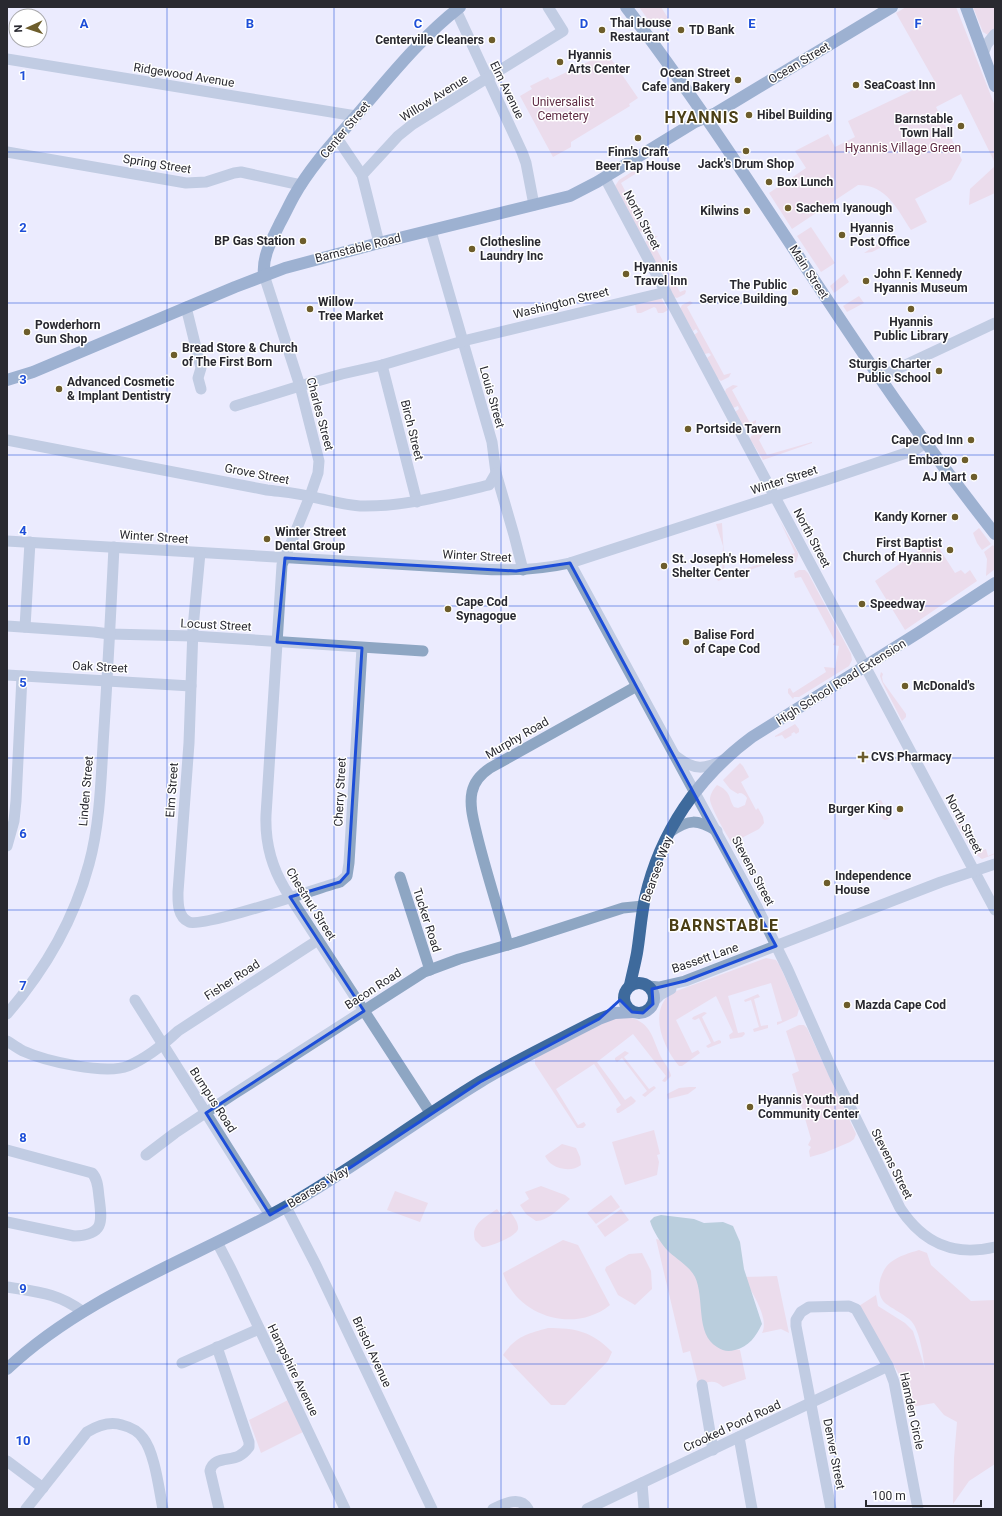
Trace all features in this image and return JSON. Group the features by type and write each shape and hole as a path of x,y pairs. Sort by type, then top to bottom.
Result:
{"main road":[{"name":"Main Street","path":"626,7 666,59 925,443 995,534"},
{"name":"Ocean Street","path":"706,118 892,7"},
{"path":"966,7 995,86"},
{"name":"Center Street","path":"264,275 264,266 271,241 301,185 337,138 406,58 433,30 458,9"},
{"name":"Barnstable Road","path":"7,380 33,372 264,275 303,262 570,196 605,178 695,122 706,118"},
{"name":"High School Road Extension","path":"695,791 726,759 758,733 995,583"},
{"name":"Bearses Way","path":"627,990 637,952 648,887 670,832 683,808 695,791"},
{"name":"Bearses Way","path":"637,952 645,985"},
{"path":"599,1018 613,1008 627,990 634,983 645,985 653,993 654,1001 652,1006 647,1011 638,1013 632,1012 626,1007 627,990"},
{"name":"Bearses Way","path":"7,1369 38,1343 83,1312 270,1215 333,1179 480,1082 599,1018 615,1013 632,1012"}],"street":[{"name":"Willow Avenue","path":"362,175 398,136 413,124 563,31 548,7"},
{"name":"Elm Avenue","path":"458,9 487,79 524,158 534,206"},
{"path":"983,54 987,44 995,34"},
{"name":"Ridgewood Avenue","path":"7,58 356,116"},
{"path":"337,138 362,175 380,243"},
{"name":"Spring Street","path":"7,152 186,183 206,182 241,172 301,185"},
{"name":"North Street","path":"605,178 995,910"},
{"name":"Louis Street","path":"431,231 492,442 496,472 523,570"},
{"name":"Charles Street","path":"264,275 300,386 319,461 318,473 310,496 284,558"},
{"name":"Washington Street","path":"235,406 342,374 382,366 463,341 666,292"},
{"path":"186,307 201,368 198,378 201,389"},
{"path":"880,377 995,323"},
{"name":"Birch Street","path":"382,366 417,502"},
{"name":"Grove Street","path":"7,440 267,490 310,496 335,503 359,506 391,505 417,502 489,485 496,472"},
{"name":"Winter Street","path":"7,541 479,569 523,570 545,568 570,563 888,460 915,450 925,443"},
{"path":"25,627 30,542"},
{"name":"Linden Street","path":"7,1014 38,974 58,942 85,878 91,854 97,815 107,681 114,547"},
{"name":"Elm Street","path":"200,552 193,636 189,743 178,903 181,914 189,922 200,922 290,897"},
{"name":"Chestnut Street","path":"284,558 281,579 266,831 269,851 273,866 280,882 430,1114"},
{"name":"Stevens Street","path":"570,563 751,895 862,1133 900,1208 910,1223 932,1241 951,1248 974,1250 995,1247"},
{"name":"Locust Street","path":"7,626 109,634 193,636 423,652"},
{"name":"Cherry Street","path":"290,897 340,882 348,873 362,648"},
{"name":"Oak Street","path":"7,675 191,686"},
{"path":"7,846 11,834 16,801 22,676"},
{"name":"Murphy Road","path":"508,945 474,820 471,798 476,781 490,768 637,686"},
{"path":"675,755 690,765 700,767 713,765 726,759"},
{"path":"670,832 681,824 693,822 707,825 717,832"},
{"name":"Bassett Lane","path":"645,985 659,987 685,981 941,882 995,864"},
{"name":"Tucker Road","path":"400,877 430,970"},
{"name":"Bacon Road","path":"146,1155 175,1133 415,978 430,970 453,961 623,908 644,906"},
{"name":"Fisher Road","path":"7,1041 22,1050 54,1061 92,1068 109,1069 128,1066 163,1046 178,1031 318,940"},
{"path":"654,1001 660,994 685,981"},
{"name":"Bumpus Road","path":"134,1000 270,1215"},
{"path":"7,1150 92,1173 97,1180 102,1219 99,1226 92,1232 74,1236 7,1222"},
{"name":"Bristol Avenue","path":"286,1206 316,1265 432,1509"},
{"name":"Hampshire Avenue","path":"217,1242 231,1268 345,1509"},
{"path":"7,1287 49,1294 65,1300 83,1312"},
{"name":"Hamden Circle","path":"811,1403 796,1326 798,1316 809,1307 849,1306 856,1309 888,1366 894,1382 918,1509"},
{"path":"182,1363 259,1329"},
{"path":"216,1347 223,1362 249,1442 249,1448 242,1455 215,1462 211,1468 210,1471 219,1509"},
{"name":"Crooked Pond Road","path":"587,1509 888,1366"},
{"path":"702,1385 713,1450"},
{"name":"Denver Street","path":"811,1403 831,1509"},
{"path":"26,1509 87,1432 100,1426 113,1423 137,1432 143,1438 148,1447 156,1472 163,1509"},
{"path":"739,1437 752,1509"},
{"path":"7,1461 43,1488"},
{"path":"642,1483 644,1509"},
{"path":"492,1509 506,1503 514,1502 523,1504 528,1509"}],"highlighted area":[{"path":"285,558 516,571 570,563 776,946 685,981 652,989 653,1004 643,1013 632,1012 620,1000 599,1019 480,1082 333,1179 270,1215 206,1113 364,1011 290,897 340,882 348,873 362,648 277,642"}],"green space":[{"path":"639,7 661,7 668,18 652,25"},
{"name":"Hyannis Village Green","path":"906,7 956,7 995,106 995,163 961,94 936,107 962,160 951,180 915,199 927,222 911,230 896,207 884,194 877,189 858,185 792,229 769,193 806,168 795,151 828,134 835,147 855,137 848,121 934,80 896,13"},
{"path":"973,7 995,7 995,28 988,35 983,32"},
{"name":"Universalist Cemetery","path":"607,53 638,98 629,104 630,106 571,142 571,147 553,157 520,96 532,89 530,86 548,77 550,80"},
{"path":"643,166 643,169 621,183 642,223 651,224 650,228 642,232 639,231 615,186 619,180"},
{"name":"Hyannis Village Green","path":"995,166 995,193 969,205 970,189"},
{"path":"811,227 835,263 821,272 797,236"},
{"path":"654,236 658,236 652,241 680,292 686,291 685,294 677,298 674,297 661,271 664,269 663,267 659,268 645,242"},
{"path":"885,239 889,246 886,245 872,252 864,253"},
{"path":"844,274 849,282 834,293 830,286"},
{"path":"859,296 864,303 847,312 843,306"},
{"path":"661,298 668,310 663,313 658,313 654,307 641,313 637,313 635,305"},
{"path":"690,301 693,303 687,307 724,375 731,373 729,377 721,381 717,378 707,358 711,355 709,353 705,354 694,335 698,332 696,329 693,331 680,309 682,305"},
{"path":"733,385 738,386 732,390 750,423 756,420 756,423 746,428 743,426 735,412 739,409 738,406 733,408 725,392 726,389"},
{"path":"761,432 764,433 759,440 767,455 812,443 763,460 750,439 751,436"},
{"path":"780,521 798,553 796,562 791,564 787,557 718,581 715,575 722,572 723,546 716,524 722,523 725,575 795,553"},
{"path":"979,528 991,544 982,550 973,533"},
{"path":"934,540 955,573 961,570 965,574 970,570 977,581 905,630 875,581"},
{"path":"993,545 995,548 995,569 986,576 987,559 984,552"},
{"path":"799,570 805,570 808,573 851,654 852,660 849,666 799,697 794,697 793,699 788,693 788,689 790,688 793,693 826,672 824,667 835,668 839,646 833,645 835,641 801,577 795,578 794,573"},
{"path":"881,672 883,674 883,682 906,714 906,717 902,721 882,682 880,676"},
{"path":"795,724 799,729 799,732 796,734 794,732 785,739 782,735 775,737 775,736"},
{"path":"740,763 749,777 741,782 756,810 758,808 763,817 764,823 759,829 732,843 716,815 710,798 717,785 725,790 729,795 734,807 738,808 745,805 747,798 744,794 738,794 730,789 723,780"},
{"path":"881,800 884,806 887,805 891,812 887,814 889,819 883,819 876,805 877,801"},
{"path":"957,818 959,818 980,851 986,849 988,856 995,854 982,859 975,854 956,823"},
{"path":"766,958 776,960 780,966 799,1009 797,1016 777,1025 777,1022 782,1021 771,983 728,996 738,1033 744,1032 745,1034 742,1037 730,1039 729,1035 733,1032 716,996 676,1020 692,1053 698,1050 700,1053 682,1066 679,1066 663,1040 660,1030 660,1010 664,1001 671,993"},
{"path":"758,994 760,997 754,999 761,1026 768,1025 768,1028 754,1032 753,1029 759,1027 751,1000 745,1002 744,1000"},
{"path":"704,1012 707,1013 702,1017 714,1042 719,1040 721,1041 721,1043 708,1048 706,1046 711,1043 699,1018 695,1020 692,1019 693,1017"},
{"path":"630,1017 643,1024 650,1032 671,1076 665,1082 662,1081 666,1076 633,1034 597,1062 625,1100 631,1096 636,1101 633,1104 617,1113 616,1109 621,1105 594,1064 556,1089 578,1125 584,1122 586,1125 583,1128 577,1128 535,1064 535,1058 613,1018"},
{"path":"799,1025 804,1025 807,1028 856,1134 854,1139 850,1142 810,1157 809,1151 811,1147 808,1145 811,1139 792,1074 799,1071 786,1031"},
{"path":"625,1051 629,1053 624,1057 649,1089 654,1086 656,1088 645,1097 642,1095 647,1091 622,1058 617,1062 615,1060 615,1058"},
{"path":"679,1088 696,1088 688,1094 668,1099 667,1094"},
{"path":"654,1130 660,1154 657,1155 659,1162 657,1175 625,1185 612,1142"},
{"path":"562,1144 576,1148 580,1157 581,1165 571,1169 563,1169 556,1167 549,1162 545,1156"},
{"path":"541,1186 565,1195 570,1199 550,1216 536,1221 526,1214 520,1205 529,1199 525,1192"},
{"path":"395,1191 428,1203 420,1222 387,1210"},
{"path":"611,1195 620,1207 596,1224 587,1213"},
{"path":"497,1209 502,1216 510,1211 517,1222 518,1229 513,1235 502,1241 490,1246 482,1247 475,1240 475,1230 477,1225 484,1218"},
{"path":"621,1209 629,1220 605,1237 597,1226"},
{"path":"656,1239 670,1242 671,1248 677,1257 693,1270 711,1302 734,1349 740,1350 746,1379 723,1387 720,1384 711,1382 705,1383 699,1387 690,1351 683,1353"},
{"path":"563,1240 578,1245 610,1305 596,1314 580,1318 564,1319 549,1316 534,1310 521,1301 510,1288 503,1273"},
{"path":"919,1250 927,1253 931,1265 971,1301 995,1300 995,1464 969,1481 953,1504 954,1458 957,1422 944,1415 934,1403 906,1408 900,1376 859,1306 876,1295 878,1306 905,1323 913,1331 925,1369 921,1344 915,1326 907,1318 885,1303 880,1294 879,1288 881,1276 891,1262 897,1258"},
{"path":"642,1253 651,1271 652,1289 635,1305 618,1295 605,1270 606,1267 629,1254"},
{"path":"777,1276 789,1333 781,1329 762,1333 764,1327 761,1312 743,1277"},
{"path":"548,1328 583,1332 597,1339 612,1352 608,1361 565,1405 551,1405 503,1355 517,1340 522,1337"},
{"path":"288,1400 303,1432 261,1453 249,1420"}],"water":[{"path":"661,1215 694,1219 704,1223 723,1222 733,1226 740,1242 744,1269 762,1324 755,1337 748,1344 740,1349 726,1351 717,1347 710,1341 703,1325 700,1295 693,1273 687,1266 666,1249 651,1225 650,1221 654,1217"}],"place":[{"name":"Thai House Restaurant","path":"602,30"},
{"name":"TD Bank","path":"681,30"},
{"name":"Centerville Cleaners","path":"492,40"},
{"name":"Hyannis Arts Center","path":"560,62"},
{"name":"Ocean Street Cafe and Bakery","path":"738,80"},
{"name":"SeaCoast Inn","path":"856,85"},
{"name":"Hibel Building","path":"749,115"},
{"name":"Barnstable Town Hall","path":"961,126"},
{"name":"Finn's Craft Beer Tap House","path":"638,138"},
{"name":"Jack's Drum Shop","path":"746,151"},
{"name":"Box Lunch","path":"769,182"},
{"name":"Sachem Iyanough","path":"788,208"},
{"name":"Kilwins","path":"747,211"},
{"name":"Hyannis Post Office","path":"842,235"},
{"name":"BP Gas Station","path":"303,241"},
{"name":"Clothesline Laundry Inc","path":"472,249"},
{"name":"Hyannis Travel Inn","path":"626,274"},
{"name":"John F. Kennedy Hyannis Museum","path":"866,281"},
{"name":"The Public Service Building","path":"795,292"},
{"name":"Willow Tree Market","path":"310,309"},
{"name":"Hyannis Public Library","path":"911,309"},
{"name":"Powderhorn Gun Shop","path":"27,332"},
{"name":"Bread Store & Church of The First Born","path":"174,355"},
{"name":"Sturgis Charter Public School","path":"939,371"},
{"name":"Advanced Cosmetic & Implant Dentistry","path":"59,389"},
{"name":"Portside Tavern","path":"688,429"},
{"name":"Cape Cod Inn","path":"971,440"},
{"name":"Embargo","path":"965,460"},
{"name":"AJ Mart","path":"974,477"},
{"name":"Kandy Korner","path":"955,517"},
{"name":"Winter Street Dental Group","path":"267,539"},
{"name":"First Baptist Church of Hyannis","path":"950,550"},
{"name":"St. Joseph's Homeless Shelter Center","path":"664,566"},
{"name":"Speedway","path":"862,604"},
{"name":"Cape Cod Synagogue","path":"448,609"},
{"name":"Balise Ford of Cape Cod","path":"686,642"},
{"name":"McDonald's","path":"905,686"},
{"name":"CVS Pharmacy","path":"863,757"},
{"name":"Burger King","path":"900,809"},
{"name":"Independence House","path":"827,883"},
{"name":"Mazda Cape Cod","path":"847,1005"},
{"name":"Hyannis Youth and Community Center","path":"750,1107"}],"district":[{"name":"HYANNIS","path":"702,117"},
{"name":"BARNSTABLE","path":"724,925"}]}
